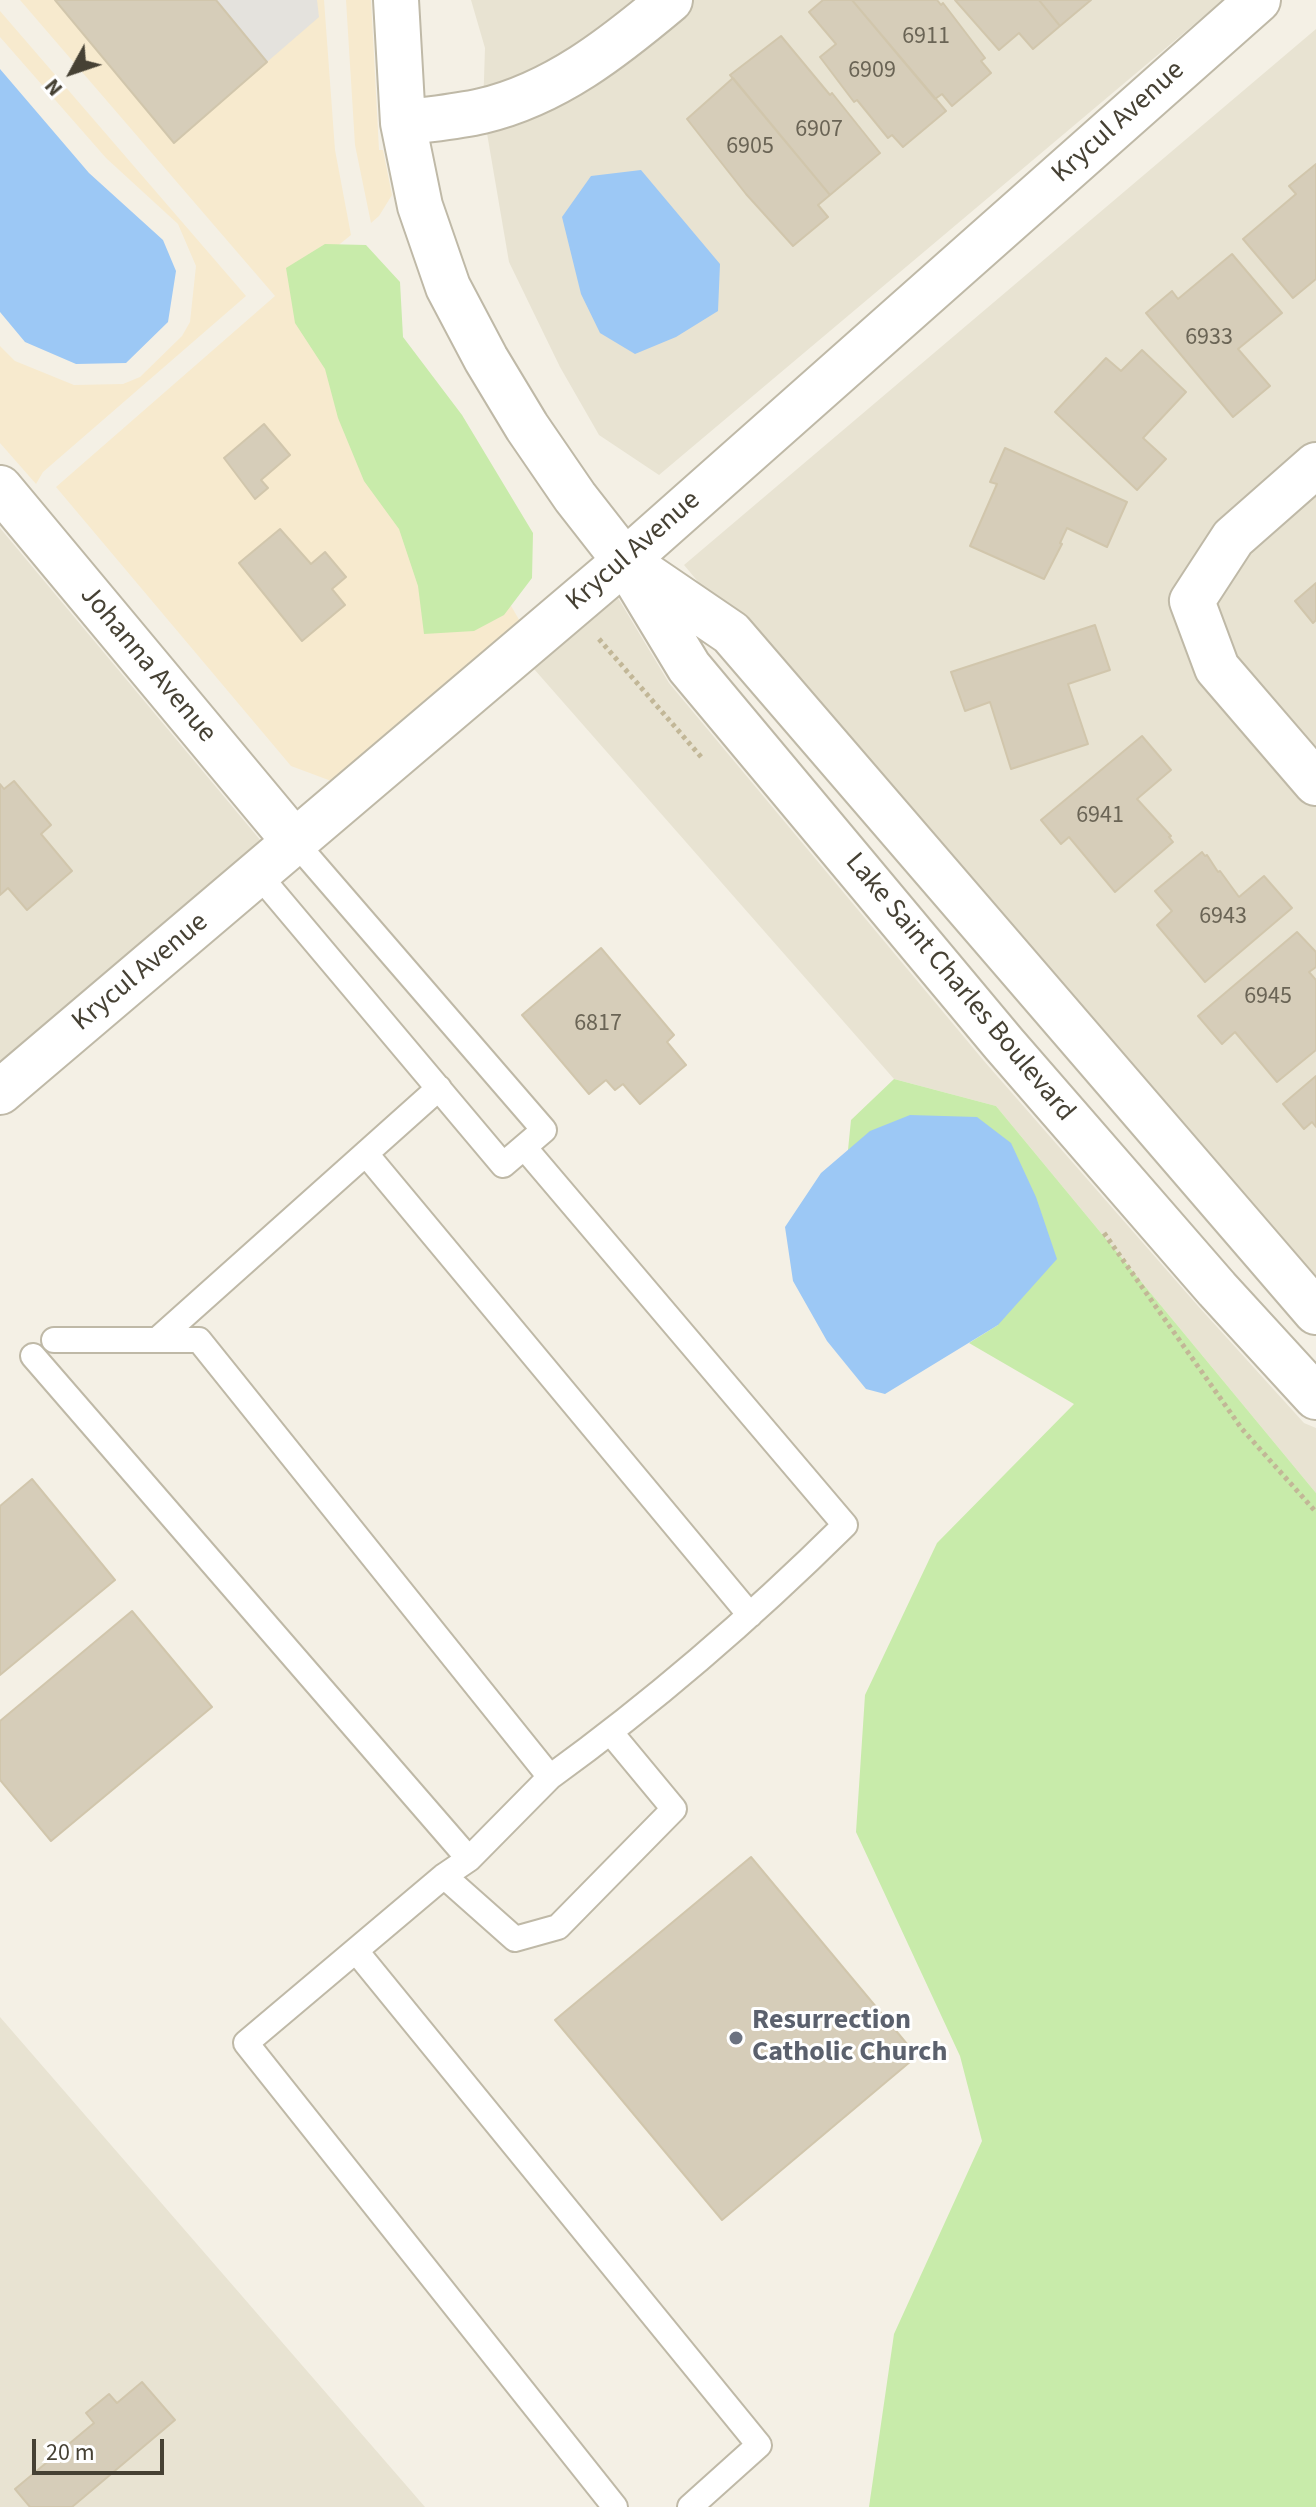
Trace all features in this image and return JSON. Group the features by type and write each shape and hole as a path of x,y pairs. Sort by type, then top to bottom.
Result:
{"street":[{"name":"Lake Saint Charles Boulevard","path":"396,0 403,123 420,206 448,287 527,427 575,497 625,561 699,679 1004,1044 1217,1289 1316,1397"},
{"path":"403,123 483,110 561,80 610,50 670,0"},
{"name":"Krycul Avenue","path":"0,1092 625,561 1258,0"},
{"path":"1316,465 1233,538 1192,601 1217,668 1316,783"},
{"name":"Johanna Avenue","path":"0,488 295,842"},
{"name":"Lake Saint Charles Boulevard","path":"625,561 731,633 1316,1312"}],"lane":[{"path":"258,874 503,1165 544,1130 295,842"},
{"path":"157,1340 439,1088"},
{"path":"524,1147 845,1525 750,1615 611,1733 550,1777 469,1859 444,1876 246,2043 615,2507"},
{"path":"366,1154 750,1615"},
{"path":"54,1340 199,1340 550,1777"},
{"path":"33,1356 469,1859"},
{"path":"444,1876 515,1939 558,1927 674,1809 611,1733"},
{"path":"356,1951 759,2445 690,2507"}],"path":[{"path":"571,607 706,763"},
{"path":"1097,1223 1242,1429 1316,1512"}],"shaded area":[{"path":"20,0 324,0 335,150 351,235 314,265 525,630 342,785 291,766 56,487 275,296"},
{"path":"216,0 317,0 319,17 267,62"},
{"path":"346,0 371,0 379,150 383,150 392,195 371,223 355,145"},
{"path":"471,0 1223,0 659,475 599,435 560,367 509,262 483,110 485,48"},
{"path":"0,11 246,296 43,472 36,484 0,443 0,346 15,361 74,385 123,384 140,377 182,336 190,322 196,266 178,224 106,158 0,37"},
{"path":"1316,29 1316,1317 684,565"},
{"path":"0,528 261,841 0,1063"},
{"path":"618,598 669,683 984,1061 1198,1306 1304,1423 1316,1428 1316,1493 996,1106 894,1079 534,669"},
{"path":"0,2017 425,2507 0,2507"}],"green space":[{"path":"325,244 366,245 400,282 403,337 462,415 533,533 532,578 504,615 474,631 424,634 418,586 399,529 364,481 338,418 325,369 295,323 286,268"},
{"path":"894,1079 996,1106 1316,1493 1316,2507 869,2507 894,2334 982,2141 960,2056 856,1832 865,1695 937,1543 1074,1404 969,1343 998,1325 848,1150 851,1120"}],"water":[{"path":"0,69 89,173 163,240 176,271 168,322 126,363 76,364 25,342 0,312"},
{"path":"641,170 720,264 718,311 676,337 635,354 600,333 581,294 562,217 591,176"},
{"path":"910,1115 977,1117 1011,1143 1036,1197 1057,1259 998,1325 885,1394 866,1389 827,1341 793,1281 785,1227 821,1173 870,1131"}],"building":[{"path":"55,0 216,0 267,62 174,143"},
{"path":"823,0 852,0 946,111 903,147 892,135 888,138 857,100 854,102 820,57 836,44 809,12"},
{"path":"852,0 937,0 941,5 943,3 985,58 981,61 991,73 952,106 942,94 935,99"},
{"path":"955,0 1039,0 1060,26 1033,49 1019,33 999,50"},
{"path":"1039,0 1091,0 1060,26"},
{"path":"781,36 880,153 830,195 730,75"},
{"path":"733,78 830,195 818,205 828,217 793,246 746,194 687,119"},
{"path":"1316,164 1316,279 1293,298 1243,239 1296,194 1289,186"},
{"path":"1232,254 1282,313 1238,349 1270,386 1233,417 1146,313 1172,291 1178,299"},
{"path":"1142,350 1186,392 1143,438 1166,459 1137,490 1055,412 1106,358 1121,371"},
{"path":"264,424 290,455 261,480 268,488 255,499 224,458"},
{"path":"1005,448 1127,502 1107,547 1067,528 1044,579 970,546 997,484 990,482"},
{"path":"280,529 311,564 325,552 346,577 332,589 345,605 302,641 239,563"},
{"path":"1316,583 1316,620 1313,623 1295,601"},
{"path":"1095,625 1110,670 1068,684 1088,744 1011,769 990,702 965,711 951,672"},
{"path":"1142,736 1171,770 1137,799 1173,842 1115,892 1069,837 1061,844 1041,820"},
{"path":"14,781 51,825 41,834 72,871 27,910 8,888 0,895 0,784 4,789"},
{"path":"1202,852 1239,897 1264,876 1292,908 1205,982 1157,925 1172,911 1155,891"},
{"path":"1297,932 1316,952 1316,967 1309,972 1316,980 1316,1050 1277,1082 1235,1032 1222,1044 1198,1016"},
{"path":"601,948 674,1035 667,1042 686,1065 640,1104 623,1084 615,1090 606,1080 589,1094 522,1015"},
{"path":"1316,1076 1316,1127 1312,1122 1304,1129 1283,1104"},
{"path":"32,1479 115,1580 0,1675 0,1506"},
{"path":"132,1611 212,1707 51,1841 0,1780 0,1721"},
{"name":"Resurrection Catholic Church","path":"751,1857 917,2056 722,2220 555,2020"},
{"path":"142,2382 175,2420 72,2507 30,2507 15,2489 94,2423 86,2413 109,2394 117,2403"}],"place":[{"name":"Resurrection Catholic Church","path":"736,2038"}]}
